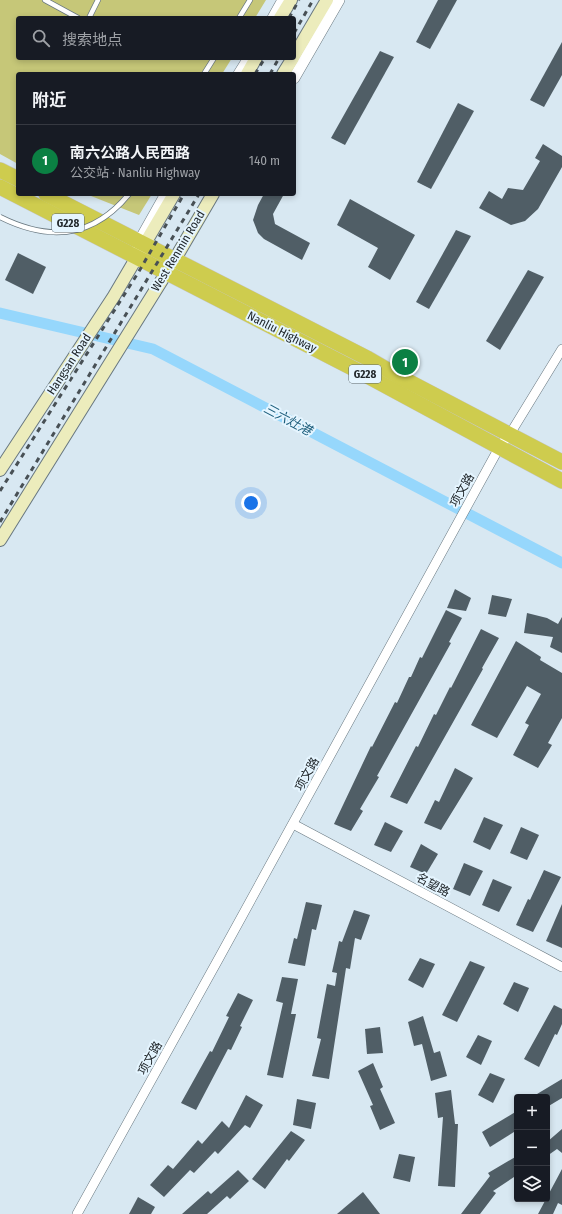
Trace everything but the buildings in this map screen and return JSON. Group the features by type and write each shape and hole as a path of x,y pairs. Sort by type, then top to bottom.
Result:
{"highway":[{"path":"0,170 16,178"},
{"name":"Nanliu Highway","path":"0,187 16,195"},
{"name":"Nanliu Highway","path":"17,196 360,372 500,446 562,481"},
{"name":"Nanliu Highway","path":"50,196 175,259 562,462"}],"main road":[{"path":"281,16 291,0"},
{"path":"296,52 327,0"},
{"path":"248,72 255,60"},
{"path":"284,72 291,60"},
{"path":"137,258 142,243 173,196"},
{"name":"West Renmin Road","path":"0,540 175,259 212,196"},
{"name":"Hangsan Road","path":"0,470 114,296 137,258"}],"street":[{"path":"274,16 283,0"},
{"path":"296,74 338,0"},
{"path":"240,72 247,60"},
{"path":"142,243 165,196"},
{"name":"项文路","path":"77,1214 500,446 510,434 562,349"},
{"name":"名望路","path":"293,824 562,967"}],"lane":[{"path":"45,0 74,16"},
{"path":"90,16 98,0"},
{"path":"240,16 250,0"},
{"path":"205,72 213,60"},
{"path":"0,217 13,224 39,231 74,232 91,226 112,213 127,196"}],"shaded area":[{"path":"0,0 266,0 256,16 16,16 16,60 231,60 223,72 16,72 16,163 0,154"},
{"path":"91,196 151,196 139,215"}],"waterway":[{"name":"三六灶港","path":"0,313 153,349 562,563"}],"railway":[{"path":"290,16 299,0"},
{"path":"296,30 313,0"},
{"path":"256,72 264,60"},
{"path":"271,72 278,60"},
{"path":"0,491 138,273 183,196"},
{"path":"0,522 198,196"}],"place":[{"name":"南六公路人民西路","path":"405,362"}]}
